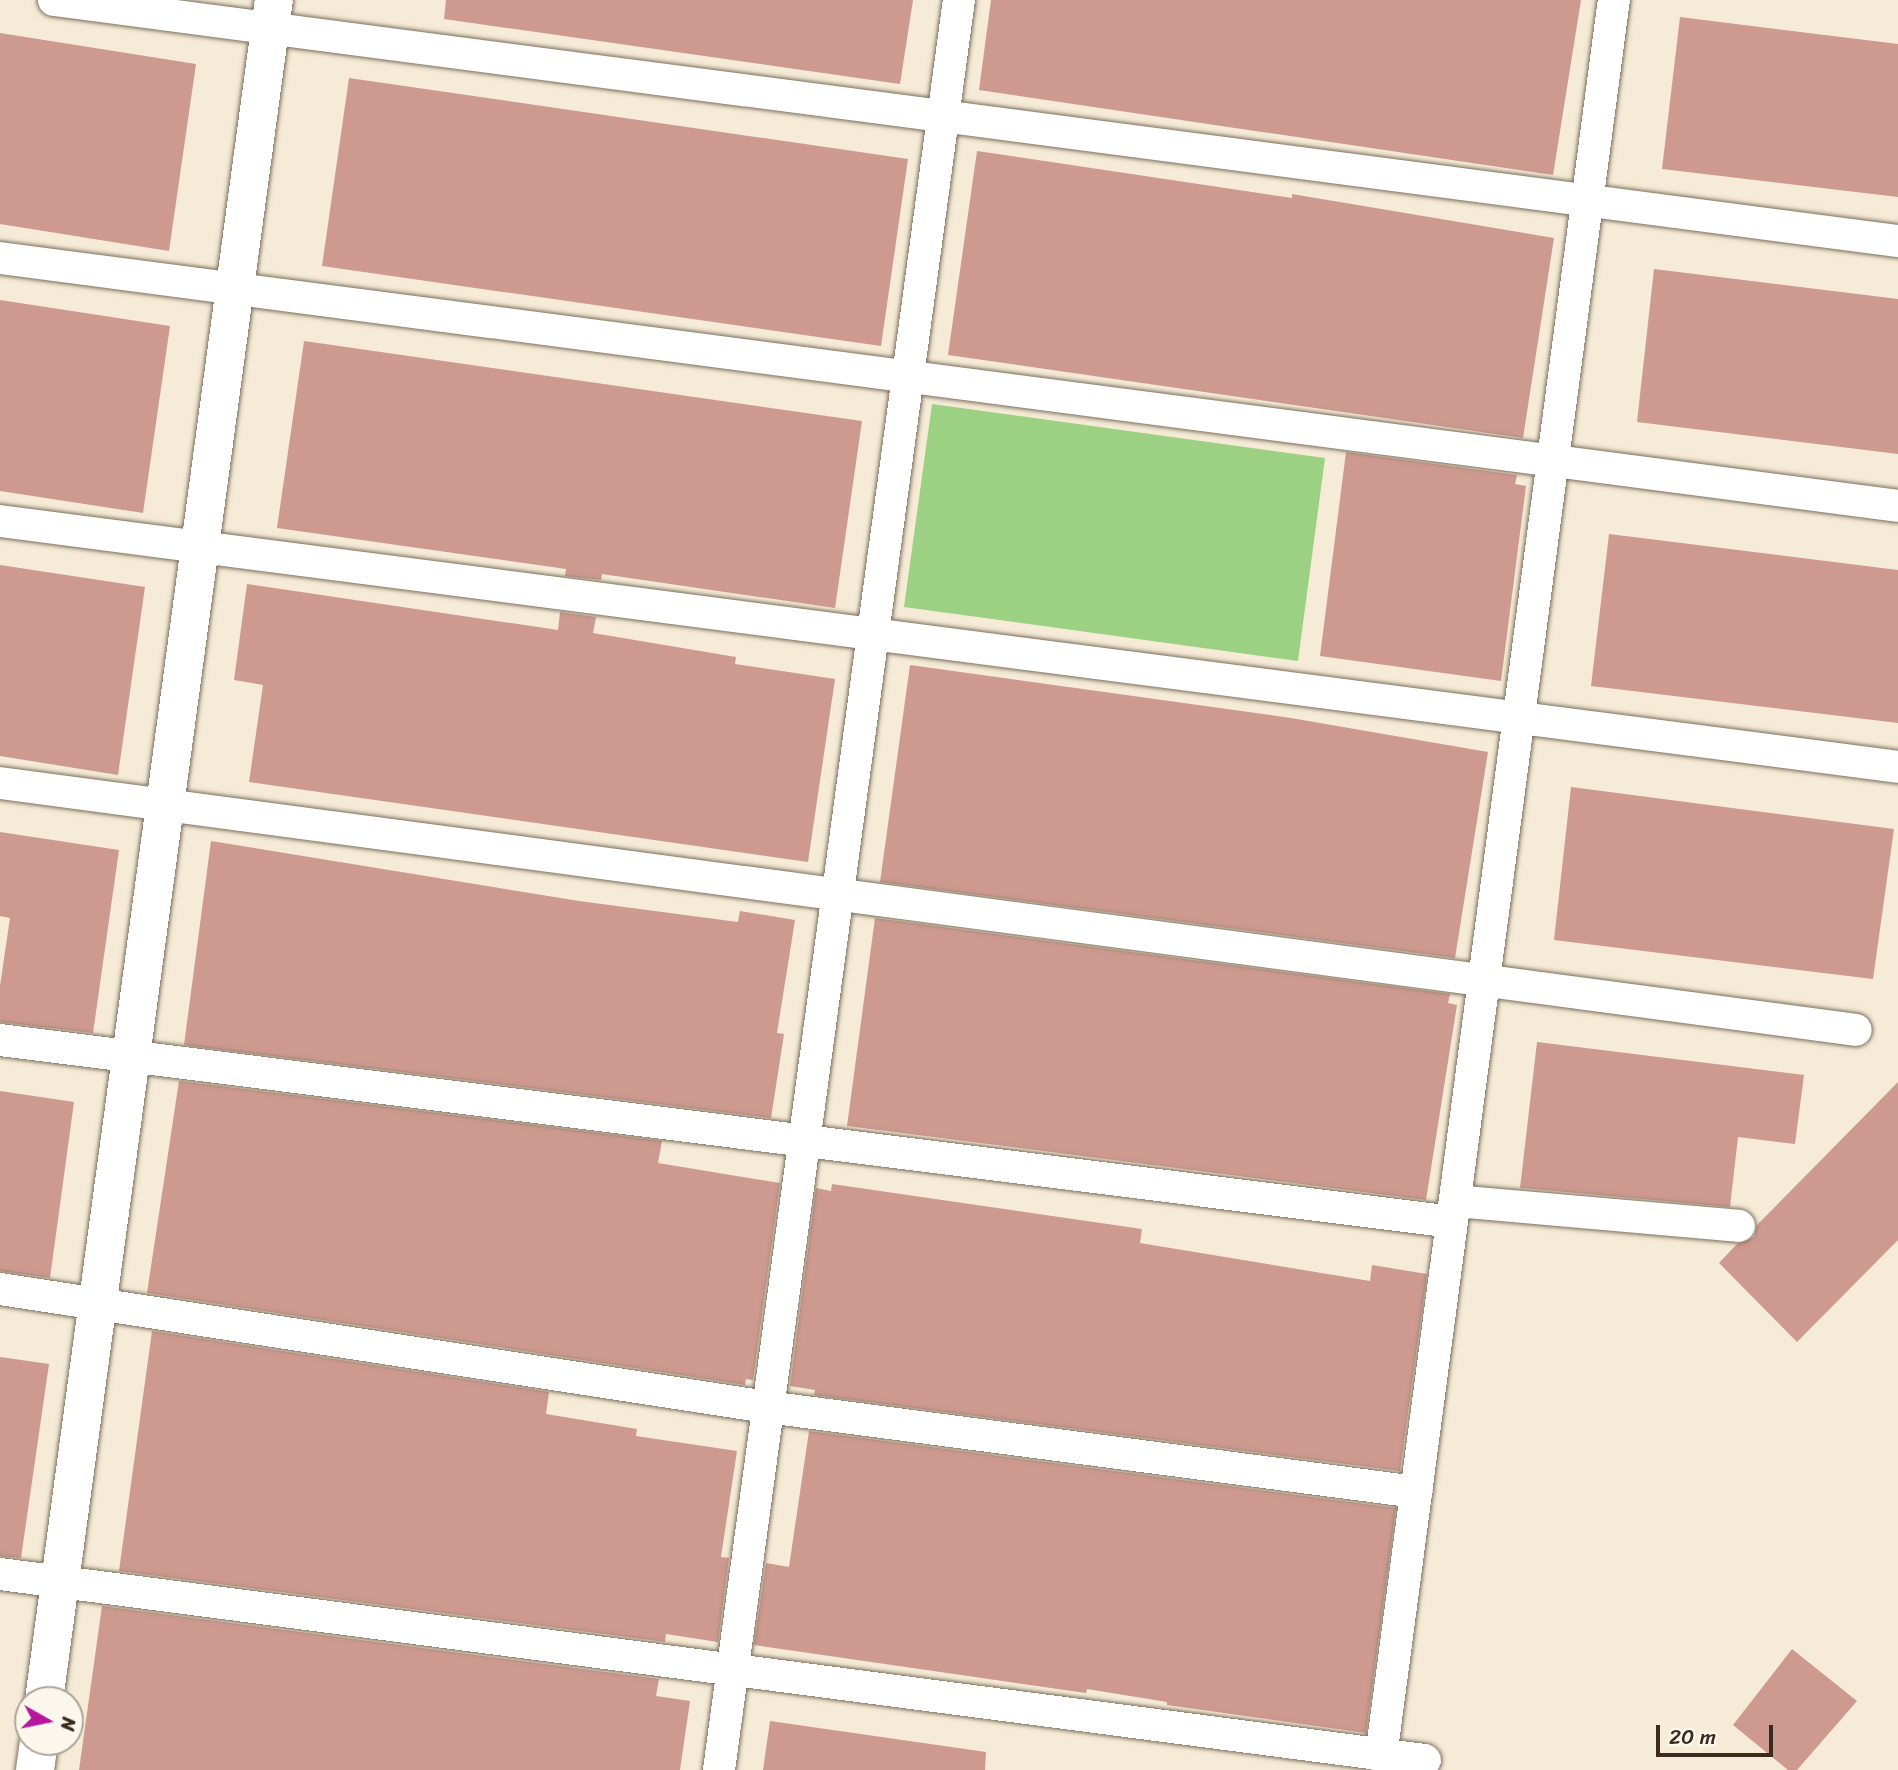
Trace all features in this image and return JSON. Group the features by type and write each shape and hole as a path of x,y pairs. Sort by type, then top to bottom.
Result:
{"street":[{"path":"54,0 273,14 943,117 1898,241"},
{"path":"719,1770 959,0"},
{"path":"1381,1757 1614,0"},
{"path":"46,1686 95,1301 131,1057 273,14"},
{"path":"0,258 1898,506"},
{"path":"0,521 1898,767"},
{"path":"0,783 1856,1030"},
{"path":"0,1040 804,1140 1454,1211 1739,1226"},
{"path":"0,1289 95,1301 767,1407 1416,1492"},
{"path":"0,1574 1381,1757 1425,1760"}],"green space":[{"path":"932,404 1325,458 1298,661 904,607"}],"building":[{"path":"446,0 913,0 900,84 444,19"},
{"path":"991,0 1581,0 1553,175 979,90"},
{"path":"1680,17 1898,44 1898,197 1662,169"},
{"path":"0,33 196,64 169,251 0,224"},
{"path":"349,78 908,159 881,346 322,266"},
{"path":"977,151 1292,198 1292,194 1554,238 1523,438 948,355"},
{"path":"1654,269 1898,299 1898,454 1637,422"},
{"path":"0,300 170,326 143,513 0,491"},
{"path":"304,341 862,421 835,608 602,574 601,580 565,576 566,569 277,528"},
{"path":"1346,452 1517,475 1515,484 1526,486 1501,681 1320,656"},
{"path":"1609,534 1898,570 1898,723 1591,686"},
{"path":"0,565 145,587 118,775 0,756"},
{"path":"247,584 558,630 560,612 596,617 593,633 736,657 735,664 835,679 808,862 249,782 263,685 234,680"},
{"path":"910,665 1291,718 1488,752 1455,958 880,882"},
{"path":"1571,787 1894,829 1873,979 1554,940"},
{"path":"0,832 119,850 93,1033 0,1022 0,986 10,918 0,916"},
{"path":"211,841 579,901 738,922 740,911 795,920 777,1033 784,1034 771,1118 184,1045"},
{"path":"875,918 1450,994 1448,1003 1457,1005 1426,1200 847,1126"},
{"path":"1537,1042 1804,1075 1795,1144 1738,1137 1730,1207 1520,1188"},
{"path":"179,1081 662,1141 658,1163 780,1183 753,1380 746,1379 745,1385 147,1293"},
{"path":"1898,1082 1898,1240 1797,1342 1719,1263 1737,1244 1754,1237 1757,1225"},
{"path":"0,1091 74,1102 50,1278 0,1271"},
{"path":"832,1184 1142,1229 1140,1243 1370,1281 1372,1265 1427,1274 1400,1471 814,1395 815,1390 790,1386 816,1188 831,1191"},
{"path":"152,1331 549,1392 546,1414 637,1429 636,1436 737,1451 721,1557 729,1558 718,1642 666,1634 665,1642 119,1571"},
{"path":"0,1357 49,1364 21,1558 0,1556"},
{"path":"809,1431 1396,1508 1366,1733 1167,1705 1167,1702 1087,1689 1086,1693 754,1645 766,1563 789,1567"},
{"path":"102,1606 659,1679 656,1696 690,1701 680,1770 79,1770 81,1756 84,1756 84,1734"},
{"path":"1792,1649 1857,1701 1797,1770 1788,1770 1733,1725"},
{"path":"770,1721 986,1752 985,1770 763,1770"}]}
